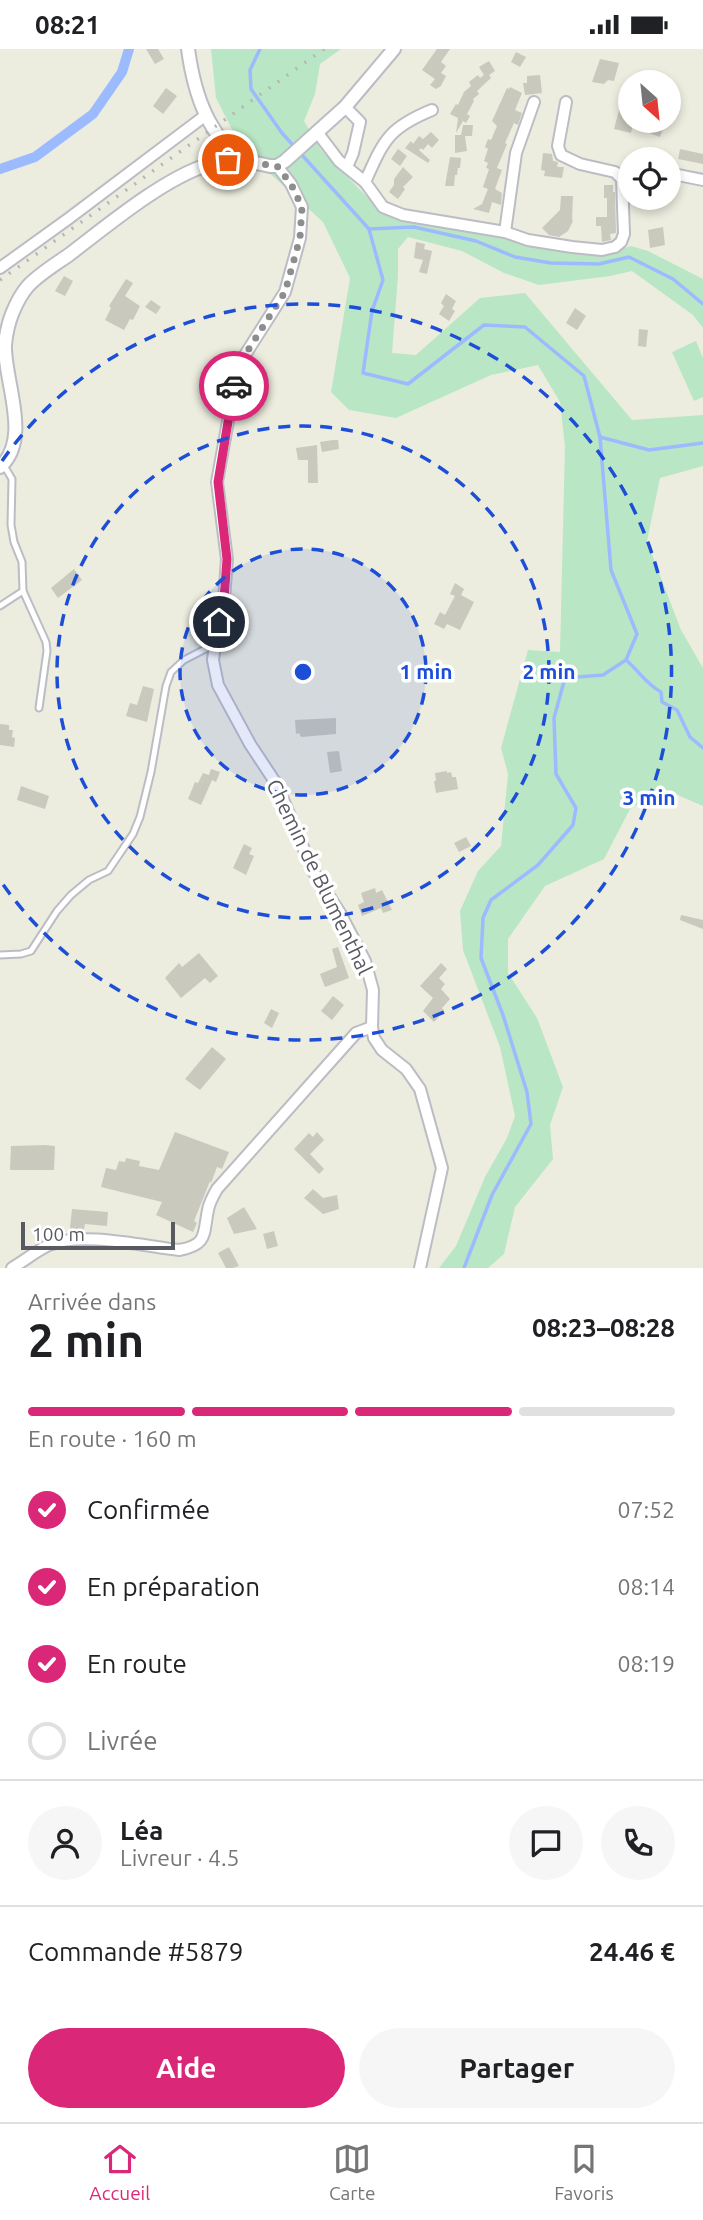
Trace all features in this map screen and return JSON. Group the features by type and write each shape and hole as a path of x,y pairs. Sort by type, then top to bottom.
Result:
{"street":[{"path":"188,49 195,84 206,115 225,145 228,160"},
{"path":"2,466 12,452 15,430 5,346 11,316 29,284 164,186 194,170 228,160 281,163 345,107 394,49"},
{"path":"505,232 516,153 534,102"},
{"path":"566,102 558,146 561,155 580,164 618,171"},
{"path":"345,107 360,122 353,153 346,167"},
{"path":"365,182 382,146 395,130 407,120 432,110"},
{"path":"0,268 206,115"},
{"path":"312,137 365,182 383,207 402,215 505,232 528,240 602,250 615,247 621,241 624,234 623,210"},
{"name":"Chemin de Blumenthal","path":"281,163 302,207 300,238 285,292 238,366 218,482 227,559 224,599 213,660 218,685 250,744 277,785 313,871 340,913 365,961 373,990 372,1027"},
{"path":"681,176 703,180"},
{"path":"12,1268 49,1245 85,1238 179,1250 194,1247 205,1236 208,1206 217,1189 356,1033 372,1027 374,1038 382,1051 406,1069 420,1089 442,1168 420,1268"}],"lane":[{"path":"2,466 12,479 11,525 22,562 23,591 46,642 39,708"},
{"path":"0,606 23,591"},
{"path":"0,955 31,951 71,895 89,880 108,871 133,834 140,817 171,672 184,660 215,644"}],"green space":[{"path":"211,49 341,49 320,64 315,94 304,121 321,150 377,207 394,219 590,254 609,253 631,246 648,251 703,279 703,328 693,315 632,271 539,285 504,273 462,251 408,237 398,249 392,353 416,355 480,298 525,293 632,420 703,415 703,466 660,478 647,541 681,630 703,668 703,806 664,789 630,809 604,859 545,886 508,939 508,973 537,1018 563,1087 550,1125 553,1159 515,1207 504,1254 488,1268 439,1268 456,1246 485,1177 507,1138 515,1116 500,1047 463,950 460,911 478,871 501,846 508,774 501,748 528,650 560,652 565,447 560,402 538,365 491,375 396,418 349,410 331,392 350,278 323,222 241,147 216,98"},
{"path":"696,341 703,358 703,397 694,401 672,352"}],"building":[{"path":"146,49 158,49 164,59 155,64"},
{"path":"437,49 450,49 441,62 446,66 441,73 446,76 441,86 436,89 430,85 435,79 422,70"},
{"path":"516,52 526,57 520,67 511,62"},
{"path":"600,59 619,63 614,81 608,80 604,84 592,82"},
{"path":"489,61 495,71 477,91 479,94 473,99 467,114 470,116 466,123 463,121 456,133 458,118 450,114 471,86 469,82 478,75 480,78 484,75 479,67"},
{"path":"540,75 542,93 525,95 523,83 527,83 527,76"},
{"path":"166,88 177,96 163,114 153,106"},
{"path":"507,88 522,93 515,110 522,113 518,125 514,123 497,168 502,170 495,189 502,193 501,205 492,202 489,213 473,209 482,204 488,189 483,187 489,169 486,168 488,163 484,161 488,149 485,147 497,126 492,121"},
{"path":"618,114 618,130 614,129"},
{"path":"463,125 473,125 472,136 465,136 467,151 455,153 455,135 461,135"},
{"path":"431,132 439,140 432,148 428,144 423,150 419,150 430,160 428,163 405,148 411,141 413,144 419,136 423,139"},
{"path":"398,149 407,156 400,166 391,159"},
{"path":"681,149 703,154 703,164 681,160"},
{"path":"543,153 552,154 553,161 558,162 557,167 564,167 562,178 544,176 545,171 541,170"},
{"path":"450,157 461,158 460,168 455,175 454,186 445,186"},
{"path":"403,167 413,177 403,187 405,189 398,199 389,192"},
{"path":"604,185 613,185 615,192 616,233 610,234 611,240 602,242 601,226 596,226 596,217 607,217"},
{"path":"561,196 573,196 573,221 568,231 559,237 549,235 542,228 560,210"},
{"path":"663,227 665,245 650,248 648,230"},
{"path":"416,242 425,244 424,249 432,251 427,274 419,272 423,260 428,261 414,258"},
{"path":"64,276 73,281 65,296 55,291"},
{"path":"126,279 133,283 125,296 140,306 124,330 105,320 111,308 109,306"},
{"path":"446,294 456,301 452,309 455,311 449,321 439,314"},
{"path":"151,300 161,307 156,314 145,307"},
{"path":"575,308 586,316 577,330 566,323"},
{"path":"639,329 648,330 646,347 638,346"},
{"path":"338,440 339,449 322,452 320,442"},
{"path":"317,445 318,483 308,483 308,460 298,460 296,448"},
{"path":"74,569 82,580 58,598 51,588"},
{"path":"455,583 464,589 461,595 474,602 460,630 447,624 444,629 434,624 440,612 445,615 455,596 450,594"},
{"path":"143,686 154,689 147,722 126,716 130,703 137,705"},
{"path":"336,718 336,734 301,737 299,733 296,734 295,720"},
{"path":"0,724 9,725 9,730 13,730 14,747 0,745"},
{"path":"339,751 342,771 330,773 327,752"},
{"path":"211,769 220,772 216,782 212,780 201,805 188,799 195,782 198,783 203,773 209,775"},
{"path":"451,772 452,777 456,777 458,789 436,793 435,773"},
{"path":"21,786 49,796 45,809 17,800"},
{"path":"466,837 471,846 459,852 454,843"},
{"path":"244,844 252,848 249,854 254,856 246,875 233,868"},
{"path":"375,888 376,893 382,890 392,910 383,913 381,908 362,916 358,905 364,902 361,893"},
{"path":"681,915 703,920 703,929 680,920"},
{"path":"338,947 349,978 325,987 320,974 337,967 332,949"},
{"path":"199,953 218,976 210,983 205,978 181,998 165,978 179,963 182,967"},
{"path":"441,963 447,969 439,978 445,984 441,989 450,999 434,1022 423,1011 433,998 420,986"},
{"path":"333,996 344,1005 332,1020 321,1011"},
{"path":"271,1009 279,1013 272,1028 264,1023"},
{"path":"212,1047 226,1059 200,1090 185,1079"},
{"path":"175,1132 229,1152 222,1169 217,1167 211,1183 210,1181 194,1221 197,1223 193,1232 156,1215 162,1202 101,1187 106,1168 116,1170 119,1161 125,1162 126,1158 140,1161 139,1166 159,1170"},
{"path":"317,1132 324,1140 310,1154 324,1169 319,1174 294,1149 309,1133 313,1137"},
{"path":"11,1146 55,1146 54,1170 10,1170"},
{"path":"313,1189 323,1198 337,1195 339,1209 323,1214 304,1198"},
{"path":"244,1207 257,1229 234,1234 227,1218"},
{"path":"72,1209 108,1212 107,1226 85,1224 84,1230 70,1228"},
{"path":"274,1231 278,1246 267,1249 263,1234"},
{"path":"229,1247 239,1266 226,1268 218,1253"}],"waterway":[{"path":"0,169 35,157 93,114 122,72 129,49"},
{"path":"260,49 250,70 251,89 282,133 369,229 383,280 372,311 363,373 408,384 484,325 525,327 584,376 600,437 611,570 637,634 626,660 603,675 565,678 554,718 556,774 576,808 573,825 538,865 491,900 483,918 481,958 503,1015 527,1092 531,1124 492,1195 464,1268"},
{"path":"369,229 414,227 476,241 515,257 551,263 599,264 629,257 673,279 703,304"},
{"path":"600,437 649,450 703,443"},
{"path":"626,660 661,692 662,702 677,710 690,737 703,748"}],"railway":[{"path":"0,280 324,49"}],"way so far":[{"path":"228,160 277,166 291,184 302,207 300,238 285,292 238,366 234,386"}],"route":[{"path":"219,622 227,559 218,482 234,386"}]}
